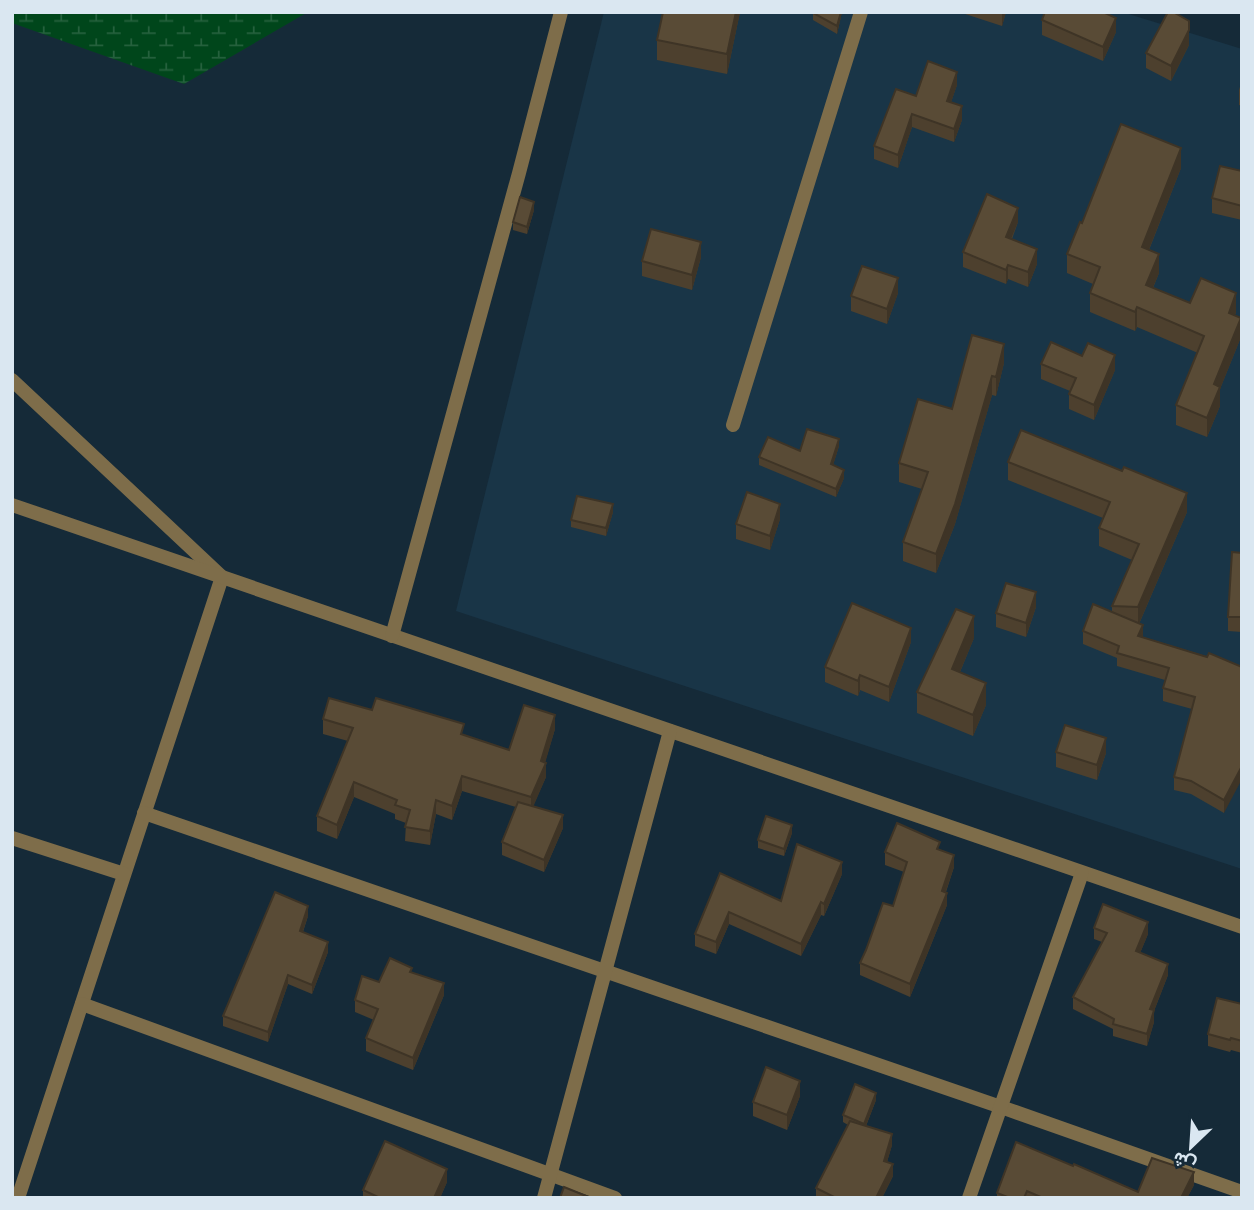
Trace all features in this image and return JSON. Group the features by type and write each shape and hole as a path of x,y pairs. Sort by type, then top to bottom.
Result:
{"street":[{"path":"392,636 561,12"},
{"path":"733,425 861,12"},
{"path":"12,380 222,577"},
{"path":"12,505 1242,927"},
{"path":"18,1198 222,577"},
{"path":"544,1198 670,731"},
{"path":"144,813 1242,1192"},
{"path":"12,838 124,874"},
{"path":"969,1198 1082,873"},
{"path":"82,1004 615,1198"}],"shaded area":[{"path":"604,12 1122,12 1242,49 1242,869 456,611"}],"green space":[{"path":"12,12 308,12 184,84 12,23"}],"building":[{"path":"663,12 736,12 727,54 657,40"},
{"path":"813,12 841,12 837,26"},
{"path":"1045,12 1103,12 1116,18 1103,47 1042,20"},
{"path":"1168,12 1189,21 1189,30 1171,66 1146,53"},
{"path":"928,61 957,72 947,101 962,106 954,129 912,114 898,155 874,146 896,89 916,96"},
{"path":"1121,124 1181,148 1142,247 1159,254 1146,285 1190,303 1201,278 1236,293 1229,313 1241,318 1214,384 1220,387 1207,418 1176,405 1204,336 1137,307 1135,312 1090,293 1100,267 1067,254"},
{"path":"1220,166 1242,171 1242,206 1212,198"},
{"path":"987,194 1018,208 1006,237 1037,249 1028,272 1008,265 1006,270 963,252"},
{"path":"520,197 534,202 527,227 513,222"},
{"path":"651,229 701,242 692,275 642,261"},
{"path":"862,266 898,278 887,309 851,296"},
{"path":"972,335 1004,344 996,377 992,376 955,504 936,554 903,542 928,472 899,463 918,399 952,409"},
{"path":"1051,342 1082,356 1088,343 1115,355 1094,405 1069,394 1076,378 1041,364"},
{"path":"807,429 839,439 831,464 844,470 836,489 759,457 768,437 800,451"},
{"path":"1021,430 1122,471 1124,467 1187,493 1138,607 1112,606 1139,544 1099,528 1110,502 1008,462"},
{"path":"747,492 780,504 770,536 736,524"},
{"path":"577,496 613,504 606,528 571,520"},
{"path":"1232,552 1242,553 1242,617 1228,617"},
{"path":"1006,583 1036,592 1026,623 996,613"},
{"path":"852,603 911,628 889,687 860,675 858,681 825,667"},
{"path":"1093,604 1143,625 1138,636 1207,657 1209,653 1242,667 1242,766 1224,800 1191,781 1174,777 1195,697 1163,688 1169,668 1117,653 1119,646 1083,631"},
{"path":"956,609 974,616 952,669 986,683 973,715 917,692"},
{"path":"329,698 372,710 376,698 464,724 461,734 509,750 524,705 555,715 541,761 546,763 531,797 462,776 452,806 436,800 430,831 405,827 410,810 395,805 397,800 354,782 337,825 317,816 353,728 323,719"},
{"path":"1065,725 1106,738 1097,765 1056,752"},
{"path":"518,802 563,815 544,860 502,842"},
{"path":"766,816 792,825 784,849 758,840"},
{"path":"897,823 940,842 937,849 954,855 942,891 947,893 910,984 860,963 883,903 893,906 907,862 885,852"},
{"path":"797,844 842,862 824,904 821,902 801,944 729,912 716,942 695,934 720,873 781,901"},
{"path":"275,892 308,906 300,931 328,942 312,985 288,975 268,1032 223,1016"},
{"path":"1103,904 1148,922 1136,951 1168,964 1150,1009 1154,1010 1147,1034 1113,1024 1114,1019 1073,997 1107,933 1094,928"},
{"path":"390,958 412,968 410,972 444,983 413,1058 366,1038 378,1009 355,1000 362,976 379,982"},
{"path":"1217,998 1242,1004 1242,1041 1208,1034"},
{"path":"766,1067 800,1081 787,1115 753,1102"},
{"path":"855,1084 876,1093 864,1124 843,1115"},
{"path":"850,1121 892,1134 884,1161 893,1164 876,1198 836,1198 816,1188"},
{"path":"385,1141 447,1169 434,1198 380,1198 363,1190"},
{"path":"1016,1142 1138,1192 1152,1158 1194,1172 1181,1198 1043,1198 1027,1191 1024,1198 1010,1198 997,1193"},
{"path":"564,1187 591,1198 560,1198"}]}
